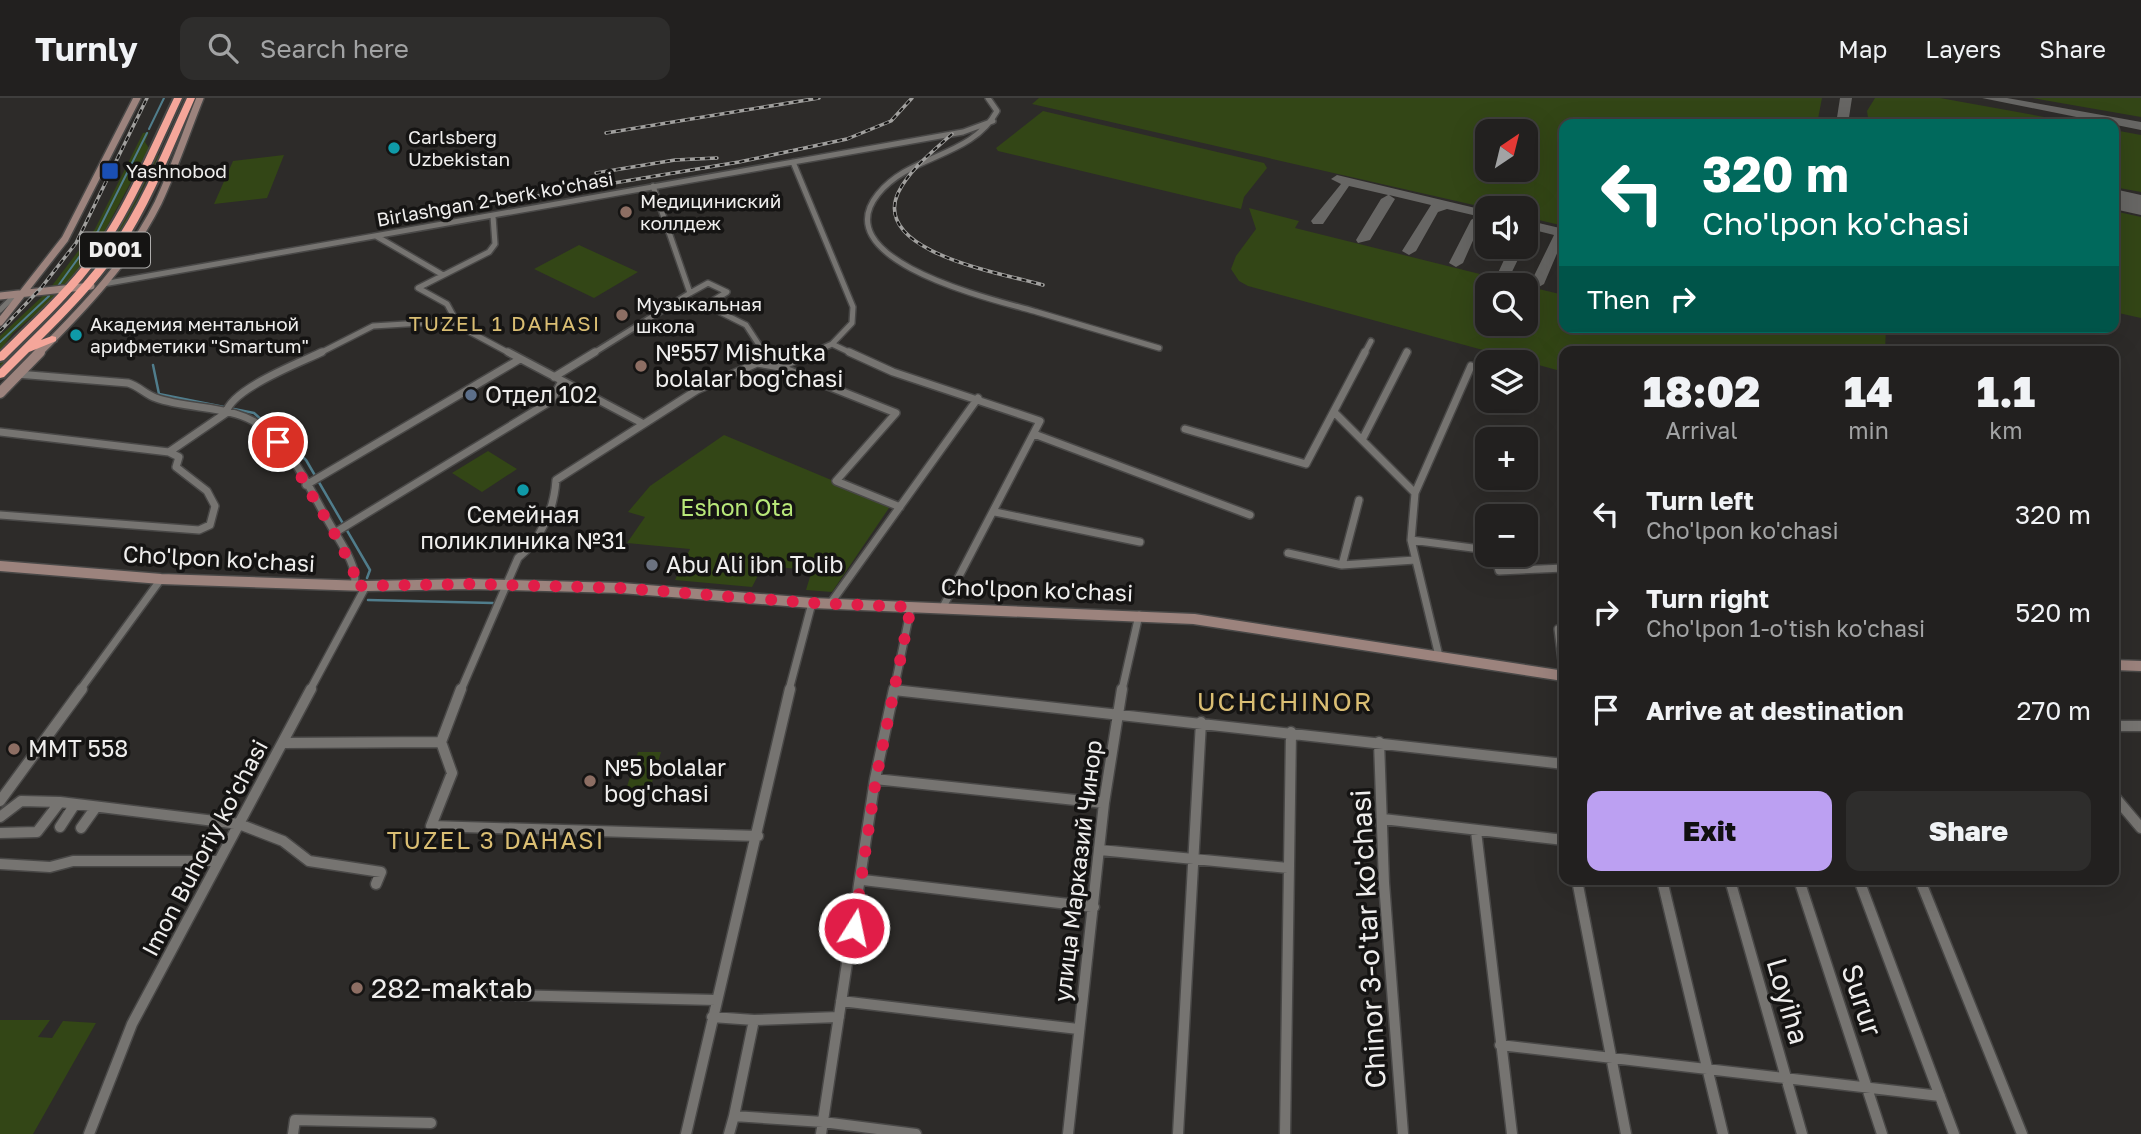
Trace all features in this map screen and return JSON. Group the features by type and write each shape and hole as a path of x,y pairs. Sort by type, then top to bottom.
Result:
{"highway":[{"name":"D001","path":"0,358 69,289 108,237 178,98"},
{"name":"D001","path":"0,375 85,288 122,238 196,100"},
{"path":"150,157 166,152"},
{"path":"149,188 161,197"},
{"path":"20,355 52,339"}],"main road":[{"path":"0,322 26,293 65,239 137,98"},
{"path":"0,393 103,284 143,230 161,197 196,100"},
{"name":"Birlashgan 2-berk ko'chasi","path":"0,296 103,284"},
{"name":"Cho'lpon ko'chasi","path":"0,566 161,579 360,586 506,585 621,588 830,604 1139,615 1238,624 1559,675"},
{"path":"2119,665 2141,666"}],"street":[{"path":"988,98 997,111 993,121 972,139 919,165 881,192 869,208 868,223 873,239 911,270 933,281 1159,348"},
{"name":"Birlashgan 2-berk ko'chasi","path":"103,284 963,132 993,121"},
{"path":"780,367 832,344 849,330 853,307 793,162"},
{"path":"653,186 690,293"},
{"path":"459,326 447,304 418,288 493,248 493,216"},
{"path":"376,236 443,275"},
{"path":"554,377 708,283 727,292 706,305 746,324 761,348 748,354 757,363"},
{"path":"0,310 16,294"},
{"path":"169,452 226,409 243,392 373,326 420,322 459,326 642,423"},
{"path":"1185,429 1306,464 1371,341"},
{"path":"832,344 893,372 978,398 1040,421 995,512 943,607"},
{"path":"1362,440 1407,352"},
{"path":"308,483 520,359"},
{"path":"758,836 431,826 452,773 441,743 506,585 519,558 530,550 552,502 556,480 696,390 757,363 780,367 896,413 836,481 900,507"},
{"path":"1439,656 1411,540 1415,493 1471,366"},
{"path":"18,374 128,383 139,386 154,398 226,409 263,428 293,457 338,531 360,586"},
{"path":"338,531 551,401 562,381"},
{"path":"830,604 978,398"},
{"path":"1334,412 1415,493"},
{"path":"0,432 169,452 179,457 176,467 209,491 216,503 215,518 205,529 0,514"},
{"path":"1034,434 1250,515"},
{"path":"1342,565 1359,500"},
{"path":"995,512 1140,542"},
{"path":"1411,540 1475,548"},
{"path":"1289,552 1342,565 1415,560"},
{"path":"1498,567 1499,571 1559,568"},
{"path":"0,802 161,579"},
{"name":"Imon Buhoriy ko'chasi","path":"89,1134 132,1024 284,743 360,586"},
{"path":"686,1134 716,1000 758,836 795,664 812,603"},
{"path":"822,1128 841,1000 863,880 876,779 911,607"},
{"name":"улица Марказий Чинор","path":"1068,1134 1104,803 1117,712 1139,615"},
{"path":"1558,629 1559,637"},
{"path":"894,690 1117,712 1559,763"},
{"path":"1178,1134 1201,722"},
{"path":"2119,726 2139,728"},
{"path":"1285,1134 1291,732"},
{"name":"Chinor 3-o'tar ko'chasi","path":"1379,742 1384,883 1403,1134"},
{"path":"284,743 441,743"},
{"path":"876,779 1104,803"},
{"path":"0,817 21,801 60,802 239,824 283,841 309,861 381,872 376,884"},
{"path":"0,833 37,832 60,802"},
{"path":"2119,802 2141,828"},
{"path":"60,827 75,804"},
{"path":"81,828 96,807"},
{"path":"1382,819 1559,839"},
{"path":"1476,831 1512,1134"},
{"path":"1100,850 1288,869"},
{"path":"0,864 50,867 73,861 219,861"},
{"path":"863,880 1094,907"},
{"path":"1578,885 1626,1134"},
{"path":"1663,885 1723,1134"},
{"name":"Loyiha","path":"1731,885 1802,1134"},
{"name":"Surur","path":"1801,885 1882,1134"},
{"path":"1861,885 1954,1134"},
{"path":"1922,885 2022,1134"},
{"path":"465,994 716,1000"},
{"path":"841,1000 1078,1029"},
{"path":"712,1017 754,1020 839,1017"},
{"path":"729,1134 754,1020"},
{"path":"1500,1045 1940,1096"},
{"path":"734,1116 822,1128 916,1134"},
{"path":"293,1134 295,1120 431,1123"}],"green space":[{"path":"1039,98 1822,98 1818,119 1559,119 1559,225 1538,220 1538,196 1475,196 1475,205 1032,104"},
{"path":"1875,98 1940,98 2056,119 1868,119 1867,111"},
{"path":"2032,98 2141,98 2141,117"},
{"path":"1043,111 1264,163 1267,168 1244,197 1241,209 998,151 996,148"},
{"path":"2119,131 2141,135 2141,192 2119,188"},
{"path":"149,132 145,142 149,148 101,238 61,291 48,291 95,229 143,133"},
{"path":"159,155 127,220 96,267 0,368 0,364 93,268 124,220 156,156"},
{"path":"284,155 267,198 214,204 233,161"},
{"path":"1249,208 1299,221 1295,228 1476,273 1475,336 1538,336 1538,289 1559,294 1559,333 1886,333 1885,346 1559,346 1559,371 1538,365 1538,350 1483,350 1248,286 1239,281 1231,269 1236,256 1256,229"},
{"path":"2119,212 2141,217 2141,318 2119,313"},
{"path":"579,245 638,272 594,298 534,269"},
{"path":"55,293 54,296 57,296 13,333 0,351 0,336 45,294"},
{"name":"Eshon Ota","path":"724,435 891,505 832,592 806,590 812,570 763,566 752,587 675,580 690,549 627,543 645,517 628,512 650,486"},
{"path":"488,451 517,469 482,492 452,473"},
{"path":"638,752 661,752 648,796 624,796"},
{"path":"0,1020 50,1020 38,1037 52,1038 63,1021 96,1023 33,1134 0,1134"}],"waterway":[{"path":"149,129 164,98"},
{"path":"58,286 98,231 147,133"},
{"path":"0,342 49,296"},
{"path":"153,365 159,394 254,413 306,460 370,570 367,578"},
{"path":"368,600 493,603"}],"taxiway":[{"path":"1843,119 1846,98"},
{"path":"1988,98 2103,119"},
{"path":"2119,122 2141,126"},
{"path":"1337,179 1447,205"},
{"path":"1318,221 1343,187"},
{"path":"1363,240 1388,199"},
{"path":"1409,251 1433,209 1447,205"},
{"path":"1447,205 1475,212"},
{"path":"1456,263 1475,226"},
{"path":"1538,227 1559,232"},
{"path":"1538,282 1557,238"},
{"path":"1505,273 1511,259"}],"runway":[{"path":"2119,200 2141,205"}],"railway":[{"path":"0,331 41,288 76,243 147,98"},
{"path":"606,133 819,98"},
{"path":"483,205 739,162 847,139 891,121 912,98"},
{"path":"952,134 915,169 898,193 895,214 904,231 922,246 946,257 1043,285"},
{"path":"596,173 675,160 717,158"},
{"path":"383,222 468,208"}],"place":[{"name":"Carlsberg Uzbekistan","path":"394,148"},
{"name":"Yashnobod","path":"110,171"},
{"name":"Медициниский коллдеж","path":"626,212"},
{"name":"Музыкальная школа","path":"622,315"},
{"name":"Академия ментальной арифметики \"Smartum\"","path":"76,335"},
{"name":"№557 Mishutka bolalar bog'chasi","path":"641,366"},
{"name":"Отдел 102","path":"471,395"},
{"name":"Семейная поликлиника №31","path":"523,490"},
{"name":"Abu Ali ibn Tolib","path":"652,565"},
{"name":"MMT 558","path":"14,749"},
{"name":"№5 bolalar bog'chasi","path":"590,781"},
{"name":"282-maktab","path":"357,988"}],"district":[{"name":"TUZEL 1 DAHASI","path":"505,324"},
{"name":"UCHCHINOR","path":"1285,702"},
{"name":"TUZEL 3 DAHASI","path":"496,841"}],"route":[{"path":"278,442 293,457 306,485 345,549 356,578 354,586 470,584 621,588 812,603 911,607 876,779 854,928"}]}
